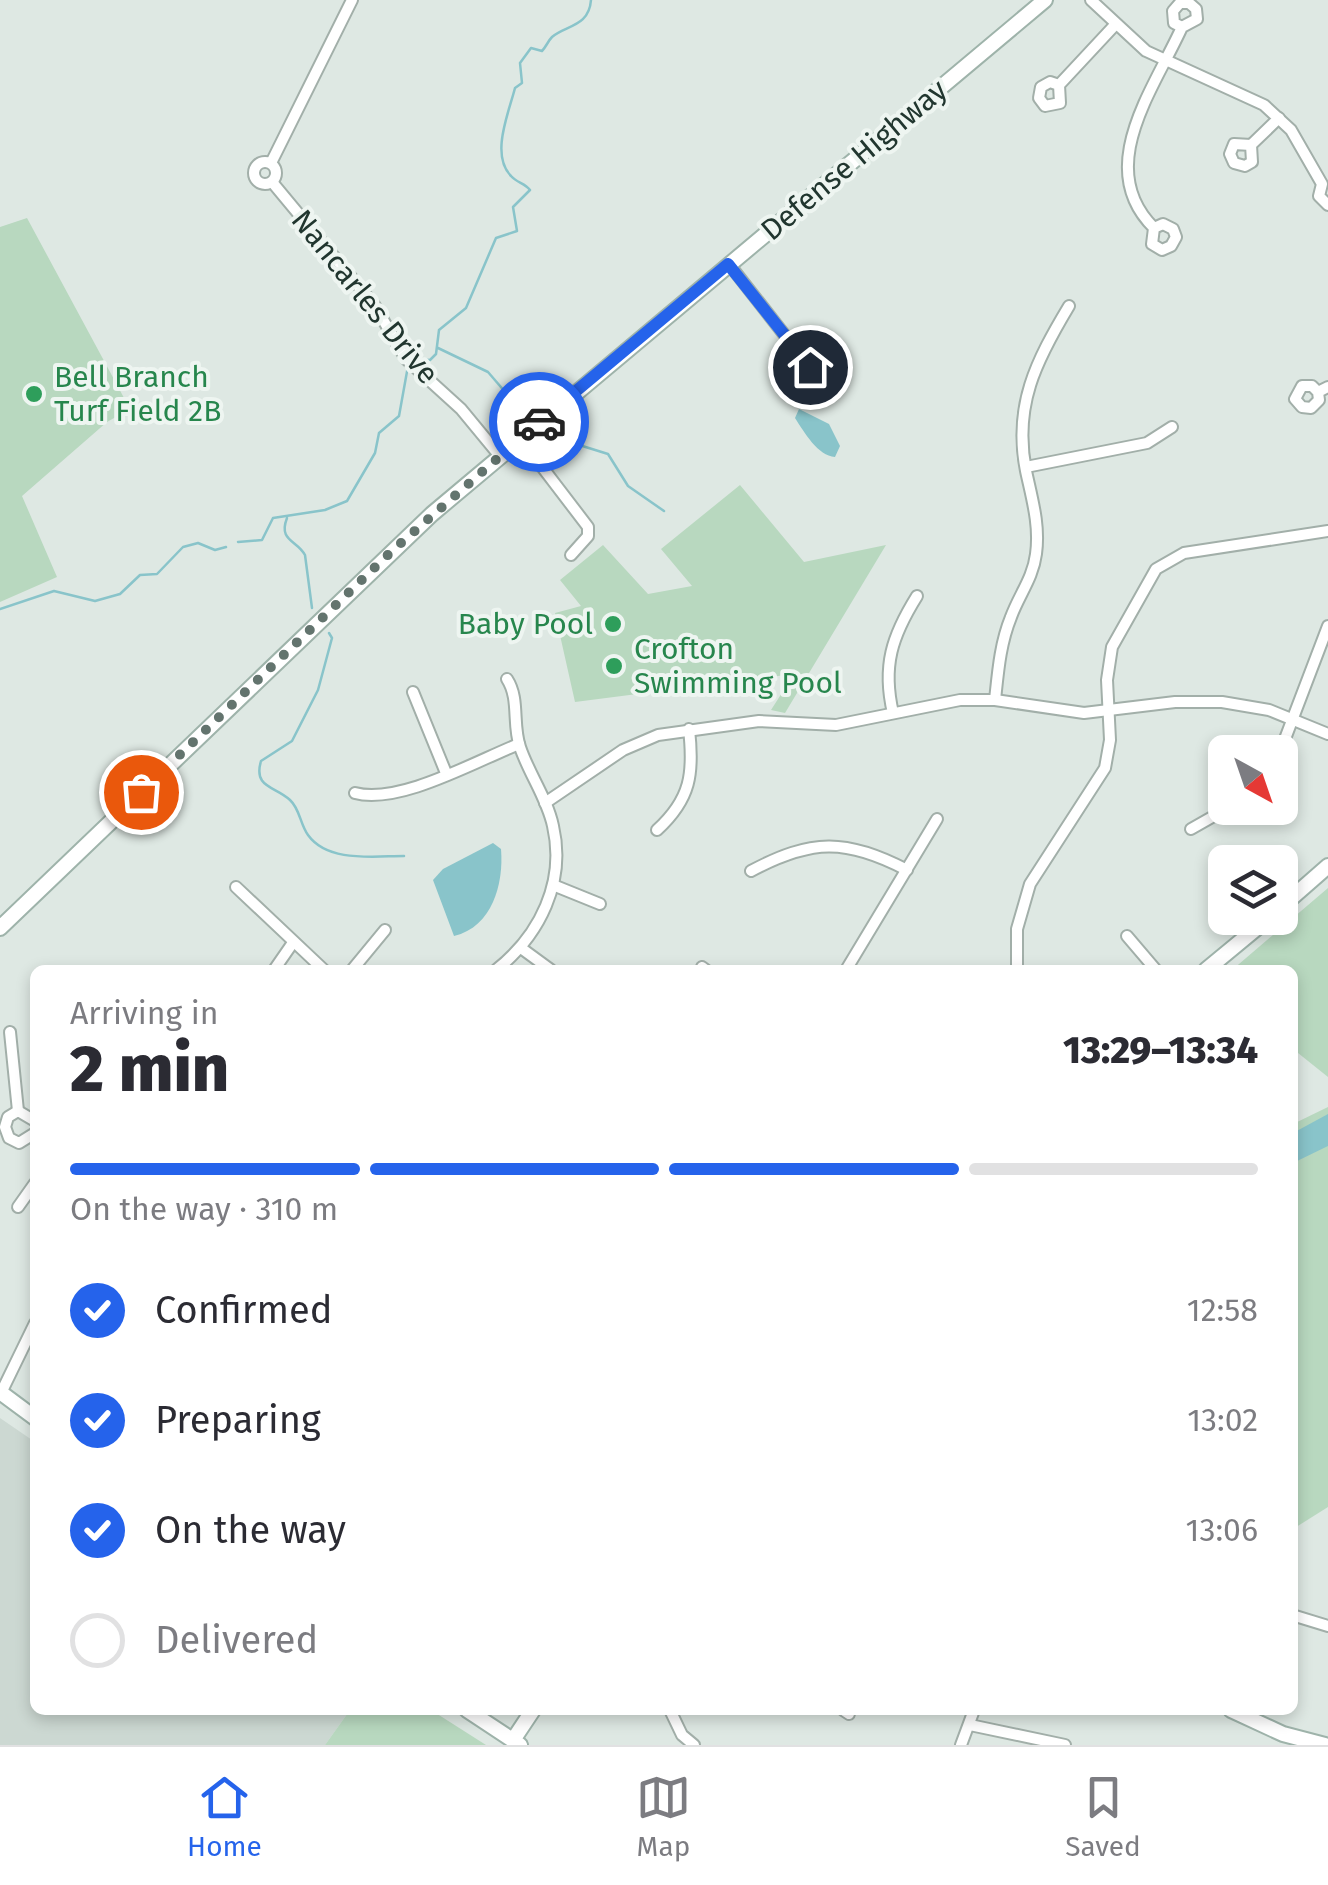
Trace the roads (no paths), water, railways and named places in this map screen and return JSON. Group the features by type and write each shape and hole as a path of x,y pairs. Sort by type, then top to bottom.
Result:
{"main road":[{"name":"Defense Highway","path":"0,928 381,561 499,455 1045,0"},
{"path":"1298,892 1328,866"},
{"path":"1212,965 1248,935"},
{"path":"0,1393 30,1414"},
{"path":"474,1715 517,1743 531,1715"},
{"path":"1242,1715 1283,1734 1325,1745"}],"street":[{"path":"271,163 352,0"},
{"path":"1091,0 1114,26 1166,62 1238,89 1280,118 1325,183 1319,196 1328,205"},
{"path":"1060,85 1114,26"},
{"path":"1154,228 1132,198 1126,168 1130,140 1182,27"},
{"path":"1251,144 1280,118"},
{"name":"Nancarles Drive","path":"260,162 271,163 276,172 272,182 260,183 254,174 260,162"},
{"name":"Nancarles Drive","path":"272,182 375,306 410,363 461,408 499,455"},
{"path":"728,264 826,388"},
{"path":"995,700 1006,629 1029,583 1037,549 1022,415 1028,384 1069,306"},
{"path":"1026,468 1147,443 1172,427"},
{"path":"520,438 588,527 588,536 571,555"},
{"path":"1017,965 1021,906 1041,863 1105,768 1107,680 1118,633 1166,561 1184,553 1328,531"},
{"path":"894,713 888,660 896,629 917,596"},
{"path":"1286,735 1328,626"},
{"path":"502,965 521,948 541,918 553,886 556,847 545,802 519,744 514,696 507,679"},
{"path":"413,692 446,773"},
{"path":"545,802 623,750 658,735 759,721 821,726 960,700 995,700 1108,713 1199,701 1248,706 1293,718 1328,734"},
{"path":"657,830 689,790 693,763 689,730"},
{"path":"355,794 380,797 519,744"},
{"path":"849,965 938,820"},
{"path":"1192,829 1208,820"},
{"path":"751,872 790,851 825,845 876,854 907,870"},
{"path":"553,886 600,904"},
{"path":"236,888 318,965"},
{"path":"356,965 385,930"},
{"path":"1127,936 1152,965"},
{"path":"277,965 292,944"},
{"path":"521,948 544,965"},
{"path":"10,1032 18,1111"},
{"path":"18,1111 30,1116"},
{"path":"18,1111 2,1127 14,1141 30,1141"},
{"path":"18,1207 30,1190"},
{"path":"0,1393 30,1337"},
{"path":"1298,1616 1328,1626"},
{"path":"672,1715 682,1735 694,1745"},
{"path":"962,1745 973,1715"},
{"path":"970,1725 1065,1745"}],"water":[{"path":"799,409 829,424 840,446 835,457 817,448 807,436 795,418"},
{"path":"493,843 501,849 501,862 493,902 478,924 454,936 433,880 443,869"},
{"path":"1328,1114 1328,1146 1298,1161 1298,1130"}],"waterway":[{"path":"413,359 430,360 436,354 439,330 466,308 496,238 517,231 513,207 530,190 505,167 501,145 515,88 522,83 520,63 531,48 542,51 552,37 581,20 591,0"},
{"path":"438,348 488,372 525,415"},
{"path":"238,542 262,540 273,518 325,510 347,501 375,453 379,433 399,416 408,366"},
{"path":"544,434 608,454 628,486 664,511"},
{"path":"287,518 287,536 305,555 312,608"},
{"path":"0,609 54,591 95,601 120,594 140,575 157,574 183,547 198,543 215,550 226,547"},
{"path":"329,633 332,638 318,690 292,741 261,761 260,777 290,800 308,835 327,850 352,856 404,856"}],"place":[{"name":"Bell Branch Turf Field 2B","path":"34,394"},
{"name":"Baby Pool","path":"613,624"},
{"name":"Crofton Swimming Pool","path":"614,666"}]}
